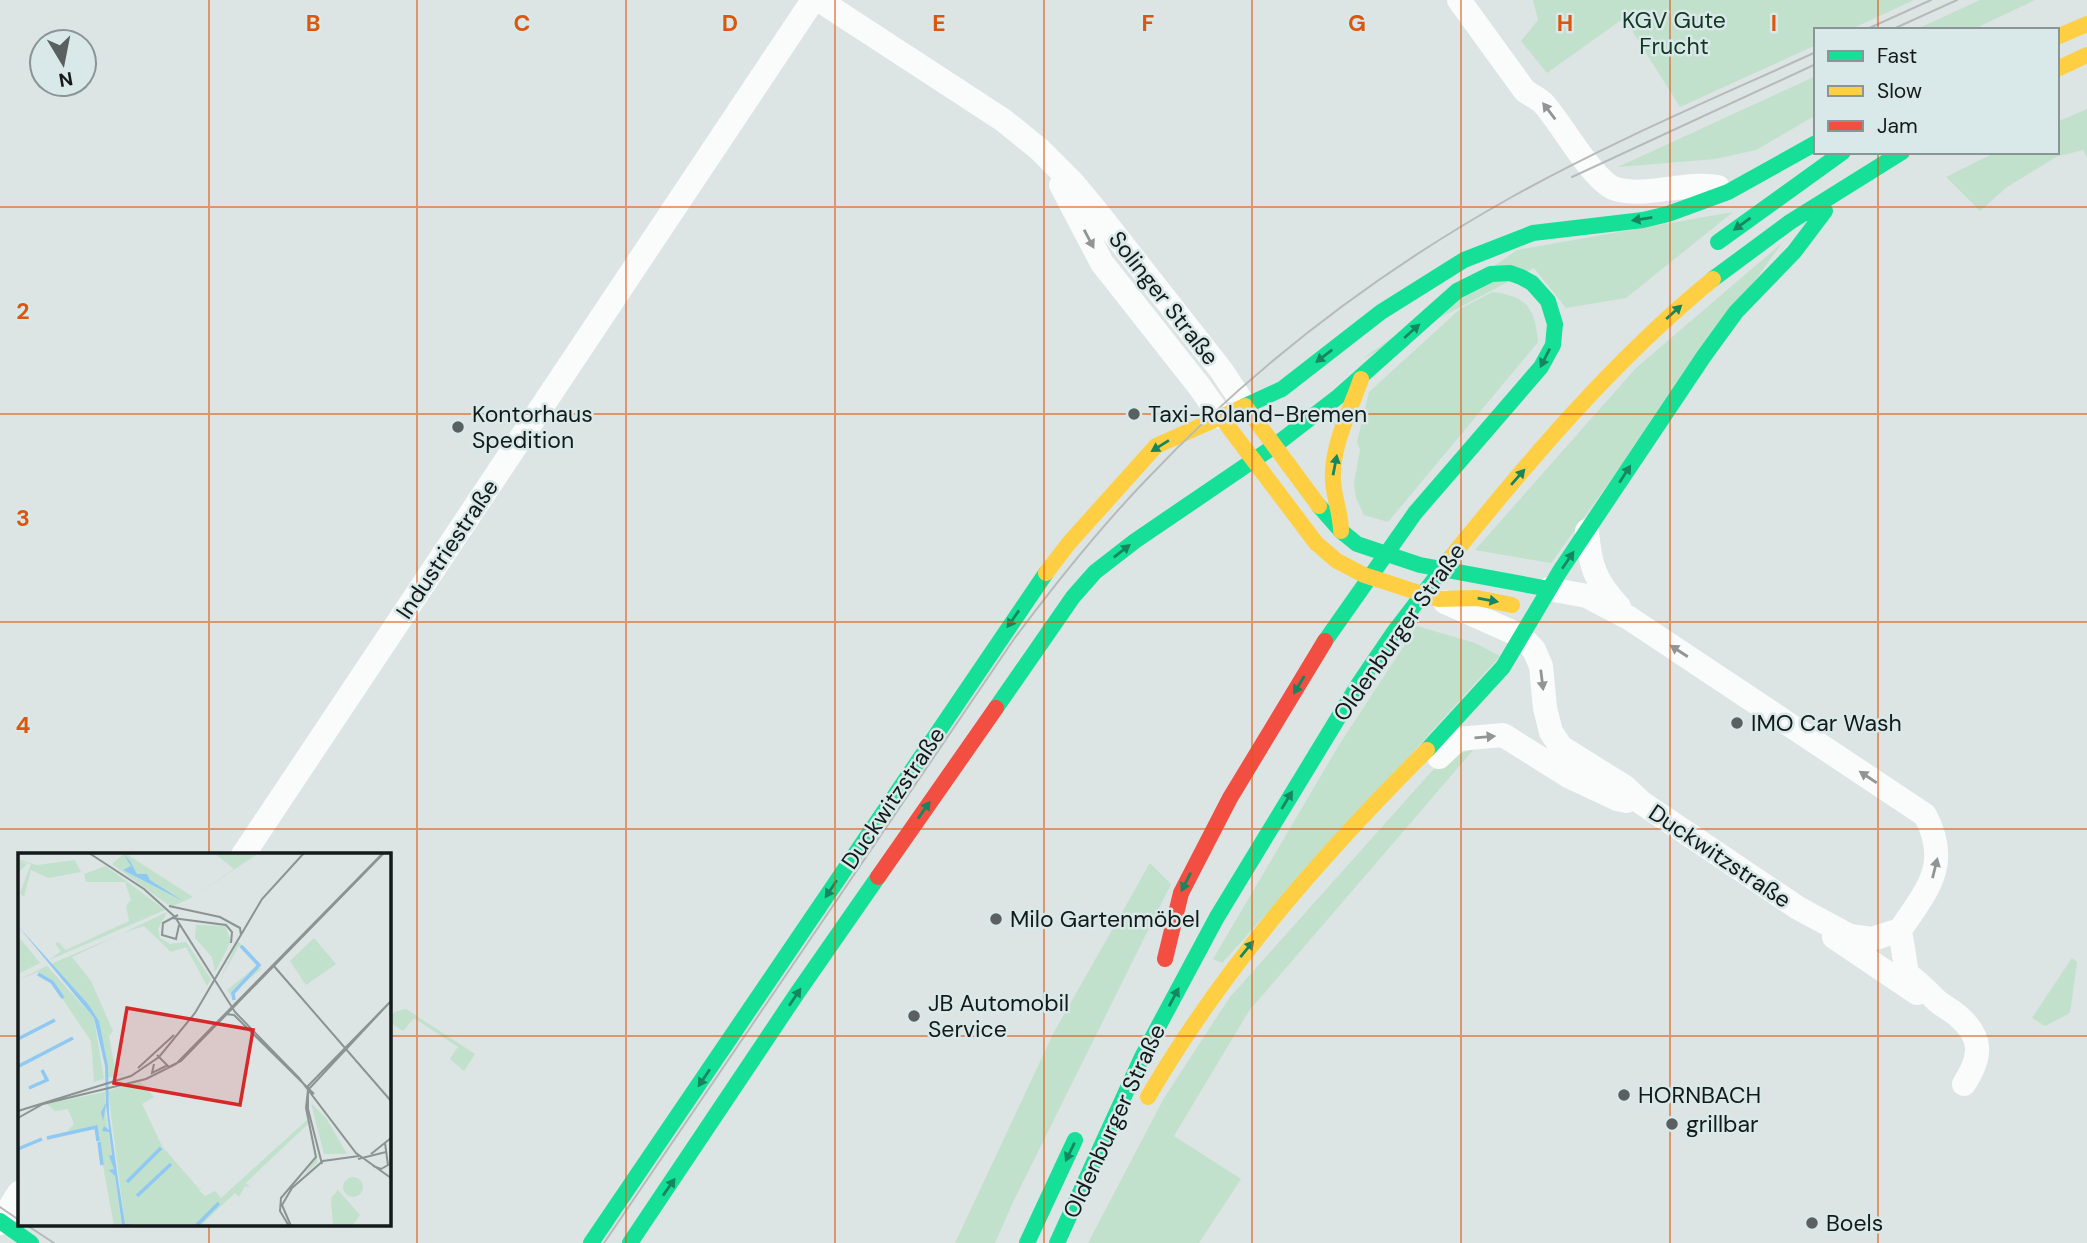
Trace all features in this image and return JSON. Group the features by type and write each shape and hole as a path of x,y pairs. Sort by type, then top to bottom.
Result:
{"main road":[{"path":"2059,36 2087,24"},
{"path":"2059,68 2087,55"},
{"name":"Duckwitzstraße","path":"590,1243 999,639 1069,542 1156,446 1282,389 1381,312 1464,260 1533,233 1643,220 1668,214 1728,192 1814,144"},
{"path":"1709,249 1840,154"},
{"name":"Oldenburger Straße","path":"1057,1243 1144,1054 1218,914 1324,740 1392,635 1473,528 1598,385 1639,344 1726,268 1842,187 1899,154"},
{"path":"1101,1146 1136,1114 1241,956 1369,808 1452,725 1503,667 1543,599 1703,356 1737,312 1794,252 1842,187"},
{"name":"Duckwitzstraße","path":"630,1243 798,992 1073,597 1095,572 1135,541 1308,422 1457,291 1478,278 1496,273 1529,279 1543,293 1552,310 1555,338 1541,367 1415,513 1335,626 1230,798 1181,893 1163,965 1196,905"},
{"path":"1340,531 1342,518 1334,496 1332,473 1362,377"},
{"name":"Solinger Straße","path":"1245,406 1273,447"},
{"name":"Solinger Straße","path":"1221,417 1252,461"},
{"path":"1273,447 1340,531 1357,544 1420,565 1543,599"},
{"path":"1252,461 1316,543 1337,561 1364,575 1438,599 1543,599"},
{"name":"Oldenburger Straße","path":"1389,598 1425,550"},
{"name":"Oldenburger Straße","path":"1027,1243 1083,1124"},
{"path":"0,1222 32,1243"}],"street":[{"name":"Industriestraße","path":"244,853 813,0"},
{"name":"Solinger Straße","path":"819,0 1018,131 1046,157 1094,208 1221,370 1245,406"},
{"path":"1459,0 1525,91 1541,101 1599,177 1609,186 1618,190 1648,191 1715,186 1728,192"},
{"name":"Solinger Straße","path":"1046,157 1102,263 1221,417"},
{"path":"1587,531 1594,574 1603,590 1629,618"},
{"path":"1543,599 1587,596 1629,618 1925,815 1934,833 1938,859 1932,880 1900,930"},
{"path":"1438,599 1521,636"},
{"name":"Duckwitzstraße","path":"1521,636 1534,650 1541,666 1548,720 1551,732 1561,747 1798,908 1850,936 1871,939 1900,930 1907,974 1927,988 1936,1000"},
{"name":"Duckwitzstraße","path":"1369,808 1401,794 1458,739 1503,736 1570,777 1617,799 1642,803"},
{"name":"Duckwitzstraße","path":"1798,908 1817,926 1920,995 1936,1000 1959,1016 1973,1031 1978,1049 1975,1066 1964,1084"},
{"path":"0,1222 18,1195"}],"green space":[{"name":"KGV Gute Frucht","path":"1533,0 1914,0 1853,28 1814,28 1814,46 1680,107 1624,18 1547,73 1521,41 1538,20"},
{"path":"1980,0 2035,0 1976,28 1919,28"},
{"path":"1814,77 1814,116 1756,150 1715,159 1618,167"},
{"path":"2087,109 2087,158 2083,150 2056,157 2007,187 1980,211 1946,177 1992,154 2059,154 2059,121"},
{"path":"1733,212 1626,298 1566,308 1534,268 1362,359 1517,250"},
{"path":"1782,243 1551,563 1475,550 1636,368"},
{"path":"1492,292 1514,297 1527,306 1534,320 1538,342 1388,522 1364,515 1356,498 1354,483 1360,450 1357,442 1369,392 1460,309"},
{"path":"1417,626 1475,643 1500,656 1222,963 1213,959 1339,745"},
{"path":"1474,749 1249,1011 1174,1136 1241,1179 1199,1243 1088,1243 1164,1098 1230,997 1431,772 1451,756"},
{"path":"1150,863 1171,884 995,1243 955,1243 1053,1034"},
{"path":"2072,958 2077,962 2070,1013 2045,1026 2032,1018"},
{"path":"406,1009 475,1054 464,1071 450,1059 458,1047 414,1018 403,1031 390,1024 394,1012"}],"tram line":[{"path":"1869,28 1931,0"},
{"path":"1895,28 1957,0"},
{"path":"604,1243 1014,639 1094,538 1186,439 1272,362 1317,326 1411,258 1460,227 1585,159 1814,53"},
{"path":"1572,177 1814,65"},
{"path":"0,1207 18,1219"},
{"path":"28,1226 54,1243"}],"traffic: fast":[{"path":"1245,406 1282,389 1381,312 1464,260 1533,233 1643,220 1668,214 1728,192 1814,144"},
{"path":"1718,242 1840,154"},
{"path":"1713,279 1790,222 1899,154"},
{"path":"1427,750 1503,667 1560,571 1704,356 1736,312 1794,252 1825,211"},
{"path":"1273,447 1339,396 1457,291 1491,274 1510,273 1532,283 1548,301 1555,324 1553,345 1541,367 1415,513 1325,641"},
{"path":"996,708 1073,597 1095,572 1135,541 1273,447"},
{"path":"1319,506 1341,531 1357,544 1420,565 1549,589"},
{"path":"1057,1243 1142,1057 1217,917 1360,682 1452,556"},
{"path":"591,1243 1046,573"},
{"path":"630,1243 878,877"},
{"path":"1027,1243 1075,1140"},
{"path":"0,1221 31,1243"}],"traffic: slow":[{"path":"2059,36 2087,24"},
{"path":"2059,68 2087,55"},
{"path":"1452,556 1575,411 1642,342 1713,279"},
{"path":"1341,531 1333,468 1338,442 1361,379"},
{"path":"1046,573 1069,543 1156,446 1245,406 1319,506"},
{"path":"1221,417 1316,543 1337,561 1364,575 1438,599 1477,598 1512,605"},
{"path":"1148,1097 1208,1003 1276,914 1350,830 1427,750"}],"traffic: jam":[{"path":"1165,959 1181,893 1230,798 1325,641"},
{"path":"878,877 996,708"}],"place":[{"name":"Taxi-Roland-Bremen","path":"1134,414"},
{"name":"Kontorhaus Spedition","path":"458,427"},
{"name":"IMO Car Wash","path":"1737,723"},
{"name":"Milo Gartenmöbel","path":"996,919"},
{"name":"JB Automobil Service","path":"914,1016"},
{"name":"HORNBACH","path":"1624,1095"},
{"name":"grillbar","path":"1672,1124"},
{"name":"Boels","path":"1812,1223"}]}
